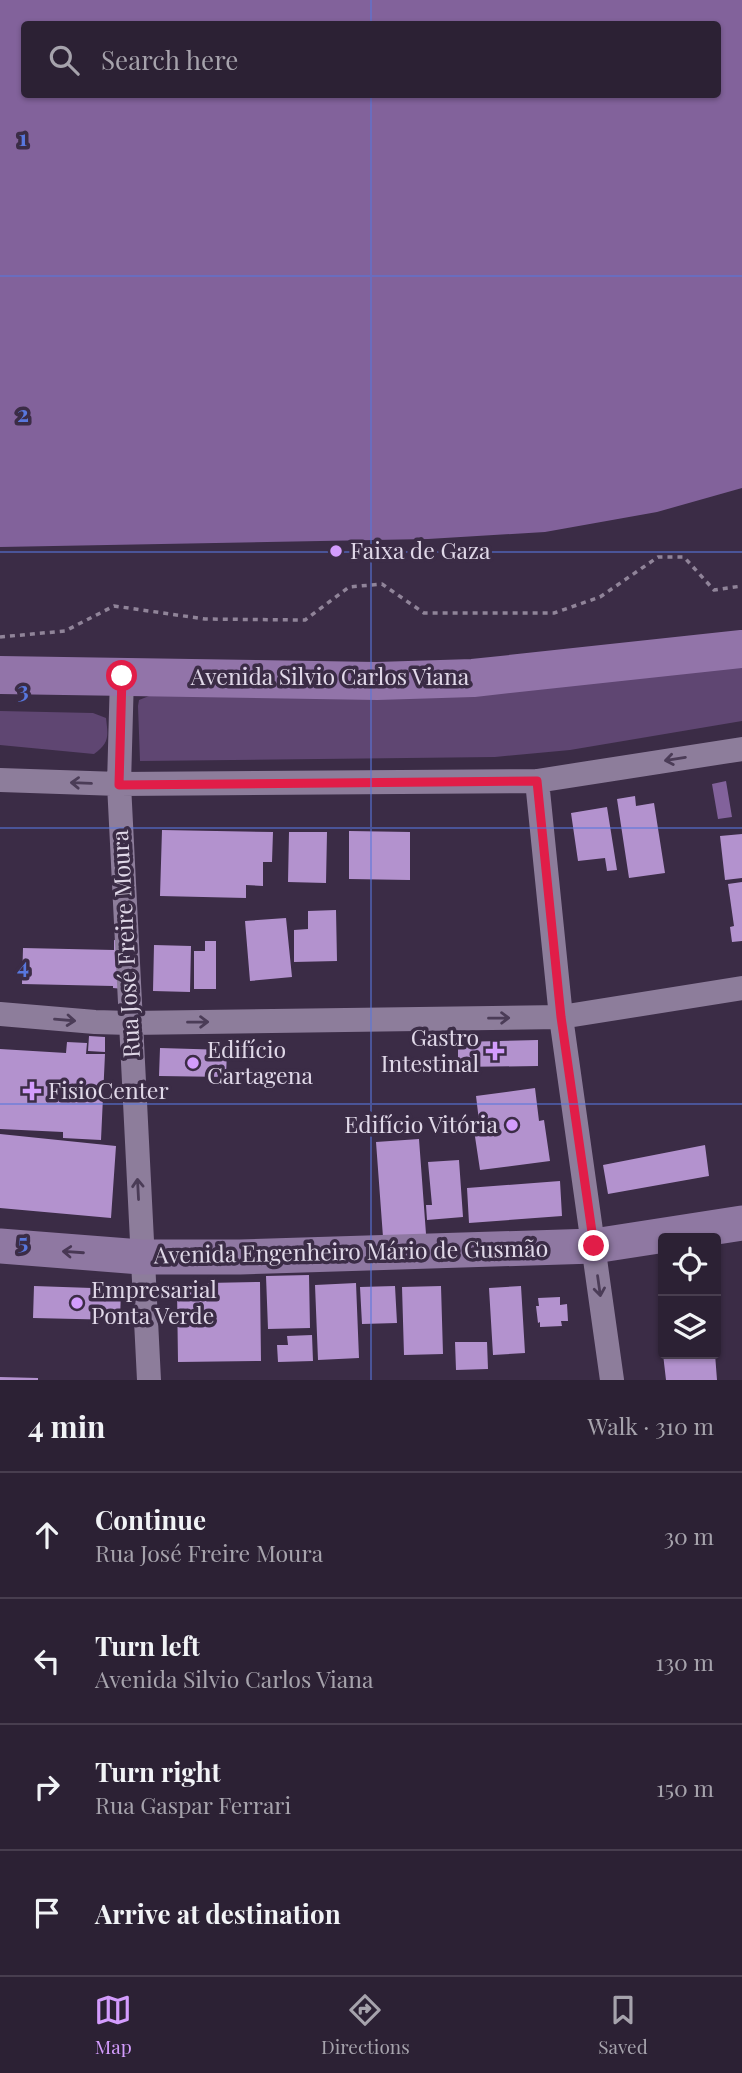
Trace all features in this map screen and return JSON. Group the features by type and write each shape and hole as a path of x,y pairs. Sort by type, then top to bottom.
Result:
{"main road":[{"name":"Avenida Silvio Carlos Viana","path":"0,675 377,681 473,678 742,649"}],"street":[{"name":"Rua José Freire Moura","path":"122,676 119,785 149,1380"},
{"path":"0,780 119,785 537,781 742,749"},
{"path":"537,781 561,1017 612,1380"},
{"path":"0,1014 95,1023 561,1017 742,988"},
{"name":"Avenida Engenheiro Mário de Gusmão","path":"0,1247 141,1257 240,1257 594,1246 742,1223"}],"path":[{"path":"0,637 65,631 114,606 205,619 304,620 349,587 382,584 424,613 554,613 600,597 658,556 684,557 714,590 742,586"}],"shaded area":[{"path":"0,0 742,0 742,488 657,512 545,532 428,539 0,547"},
{"path":"742,660 742,721 570,750 495,757 140,761 138,706 139,700 149,696"},
{"path":"0,711 93,713 106,718 107,738 94,754 0,745"},
{"path":"726,781 732,817 718,819 712,784"}],"building":[{"path":"635,796 636,806 654,803 665,873 629,878 617,799"},
{"path":"607,807 617,870 607,871 605,858 578,861 571,813"},
{"path":"162,830 273,832 272,862 263,862 263,886 246,885 246,898 160,896"},
{"path":"349,831 410,832 410,880 349,879"},
{"path":"289,832 327,832 326,883 288,882"},
{"path":"742,834 742,878 725,880 720,836"},
{"path":"742,882 742,941 732,942 730,927 734,926 728,884"},
{"path":"336,910 337,961 294,962 294,930 308,929 308,911"},
{"path":"286,918 292,977 250,981 245,921"},
{"path":"114,940 125,941 124,989 113,986 22,984 23,948 114,950"},
{"path":"205,941 216,941 216,989 194,989 194,951 205,951"},
{"path":"154,945 191,946 190,992 153,991"},
{"path":"89,1036 105,1037 105,1052 88,1051"},
{"path":"538,1040 538,1066 458,1067 458,1042"},
{"path":"67,1042 87,1043 86,1054 105,1054 101,1140 63,1138 63,1132 0,1129 0,1049 66,1053"},
{"name":"Edifício Cartagena","path":"160,1048 227,1050 226,1077 159,1076"},
{"name":"Edifício Vitória","path":"535,1088 539,1121 544,1120 550,1161 480,1170 474,1130 480,1129 476,1096"},
{"path":"0,1134 116,1146 111,1218 0,1208"},
{"path":"419,1139 426,1234 383,1237 376,1142"},
{"path":"705,1145 709,1176 608,1194 603,1165"},
{"path":"459,1160 463,1217 427,1220 426,1205 432,1205 428,1162"},
{"path":"560,1181 562,1216 469,1223 467,1188"},
{"path":"309,1275 310,1328 268,1329 266,1276"},
{"path":"260,1282 261,1361 178,1362 177,1289 207,1288 207,1283"},
{"path":"356,1283 359,1358 318,1360 315,1285"},
{"name":"Empresarial Ponta Verde","path":"34,1286 121,1289 120,1320 33,1318"},
{"path":"395,1286 397,1323 362,1324 360,1287"},
{"path":"441,1286 443,1354 404,1355 402,1287"},
{"path":"521,1286 525,1353 493,1355 489,1288"},
{"path":"560,1297 560,1305 567,1304 568,1321 561,1321 562,1326 540,1327 536,1306 539,1306 538,1298"},
{"path":"312,1335 313,1361 278,1362 277,1345 288,1345 287,1336"},
{"path":"455,1342 487,1342 488,1369 456,1370"},
{"path":"664,1359 715,1359 717,1380 666,1380"},
{"path":"0,1377 38,1378 38,1380 0,1380"}],"place":[{"name":"Faixa de Gaza","path":"336,551"},
{"name":"Gastro Intestinal","path":"495,1051"},
{"name":"Edifício Cartagena","path":"193,1063"},
{"name":"FisioCenter","path":"32,1091"},
{"name":"Edifício Vitória","path":"512,1125"},
{"name":"Empresarial Ponta Verde","path":"77,1303"}],"route":[{"path":"122,676 119,785 537,781 561,1017 594,1246"}]}
